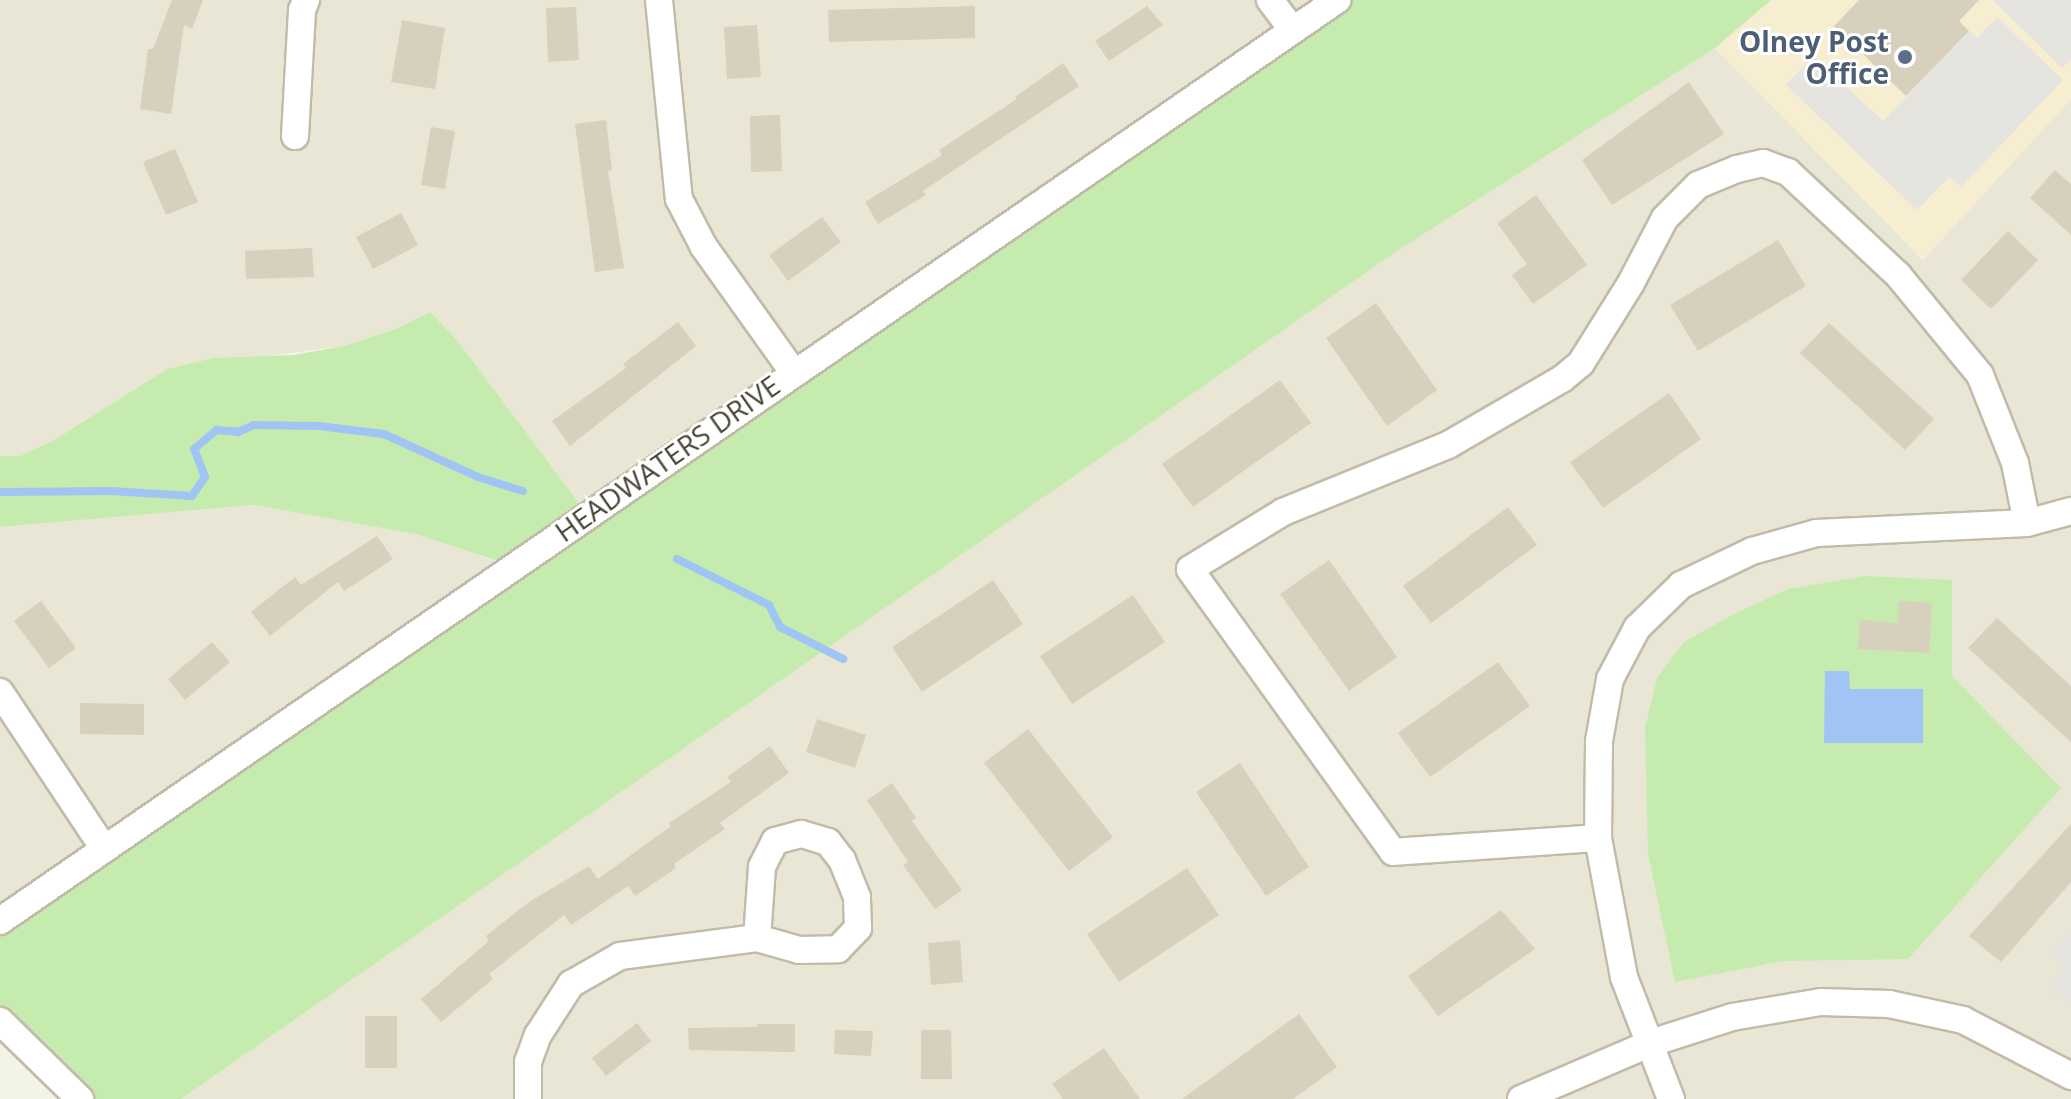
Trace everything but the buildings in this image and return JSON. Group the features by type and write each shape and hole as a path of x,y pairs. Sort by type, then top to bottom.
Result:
{"street":[{"path":"295,136 302,10 306,0"},
{"path":"659,0 679,199 697,237 793,372"},
{"path":"1270,0 1291,28"},
{"name":"HEADWATERS DRIVE","path":"0,921 1291,28 1337,0"},
{"path":"1598,838 1393,852 1190,569 1283,512 1448,445 1562,379 1581,363 1631,283 1665,218 1698,185 1737,169 1763,163 1788,172 1898,275 1980,375 2015,463 2027,523"},
{"path":"1671,1099 1624,977 1598,838 1599,741 1610,679 1637,628 1681,585 1752,551 1816,533 2027,523 2071,511"},
{"path":"0,692 103,847"},
{"path":"528,1099 528,1062 538,1035 571,984 620,956 757,938 799,950 838,949 858,928 857,897 842,860 828,842 801,834 775,841 762,867 757,938"},
{"path":"1521,1099 1651,1043 1732,1017 1821,1002 1889,1004 1963,1020 2071,1076"},
{"path":"0,1021 80,1099"}],"shaded area":[{"path":"0,0 1337,0 586,514 457,340 430,312 398,328 344,346 167,369 54,440 20,456 0,456"},
{"path":"1771,0 2071,0 2071,99 1923,260 1715,48"},
{"path":"1993,0 2071,0 2071,59 2062,68"},
{"path":"1997,17 2063,80 1961,187 1949,177 1917,210 1786,85 1814,56 1883,121 1969,31 1977,38"},
{"path":"1715,48 1923,260 2071,99 2071,1099 181,1099 1397,251"},
{"path":"254,505 415,534 511,566 0,921 0,527"},
{"path":"2071,930 2071,1005 2050,988 2065,969 2050,953"}],"green space":[{"path":"1337,0 1771,0 1715,48 1397,251 181,1099 80,1099 0,1021 0,921 510,565 415,534 254,505 0,527 0,456 20,456 54,440 167,369 214,358 294,355 344,346 398,328 430,312 457,340 587,514"},
{"path":"1865,576 1952,580 1952,676 2061,788 1908,959 1782,961 1675,982 1648,854 1645,728 1657,678 1684,642 1734,614 1788,589"}],"water":[{"path":"1825,671 1849,671 1850,689 1923,689 1923,743 1824,743"}],"waterway":[{"path":"0,492 111,491 192,496 205,477 194,449 217,430 238,432 254,425 319,426 384,434 478,477 523,491"},
{"path":"677,559 769,605 780,627 843,659"}],"place":[{"name":"Olney Post Office","path":"1905,57"}]}
